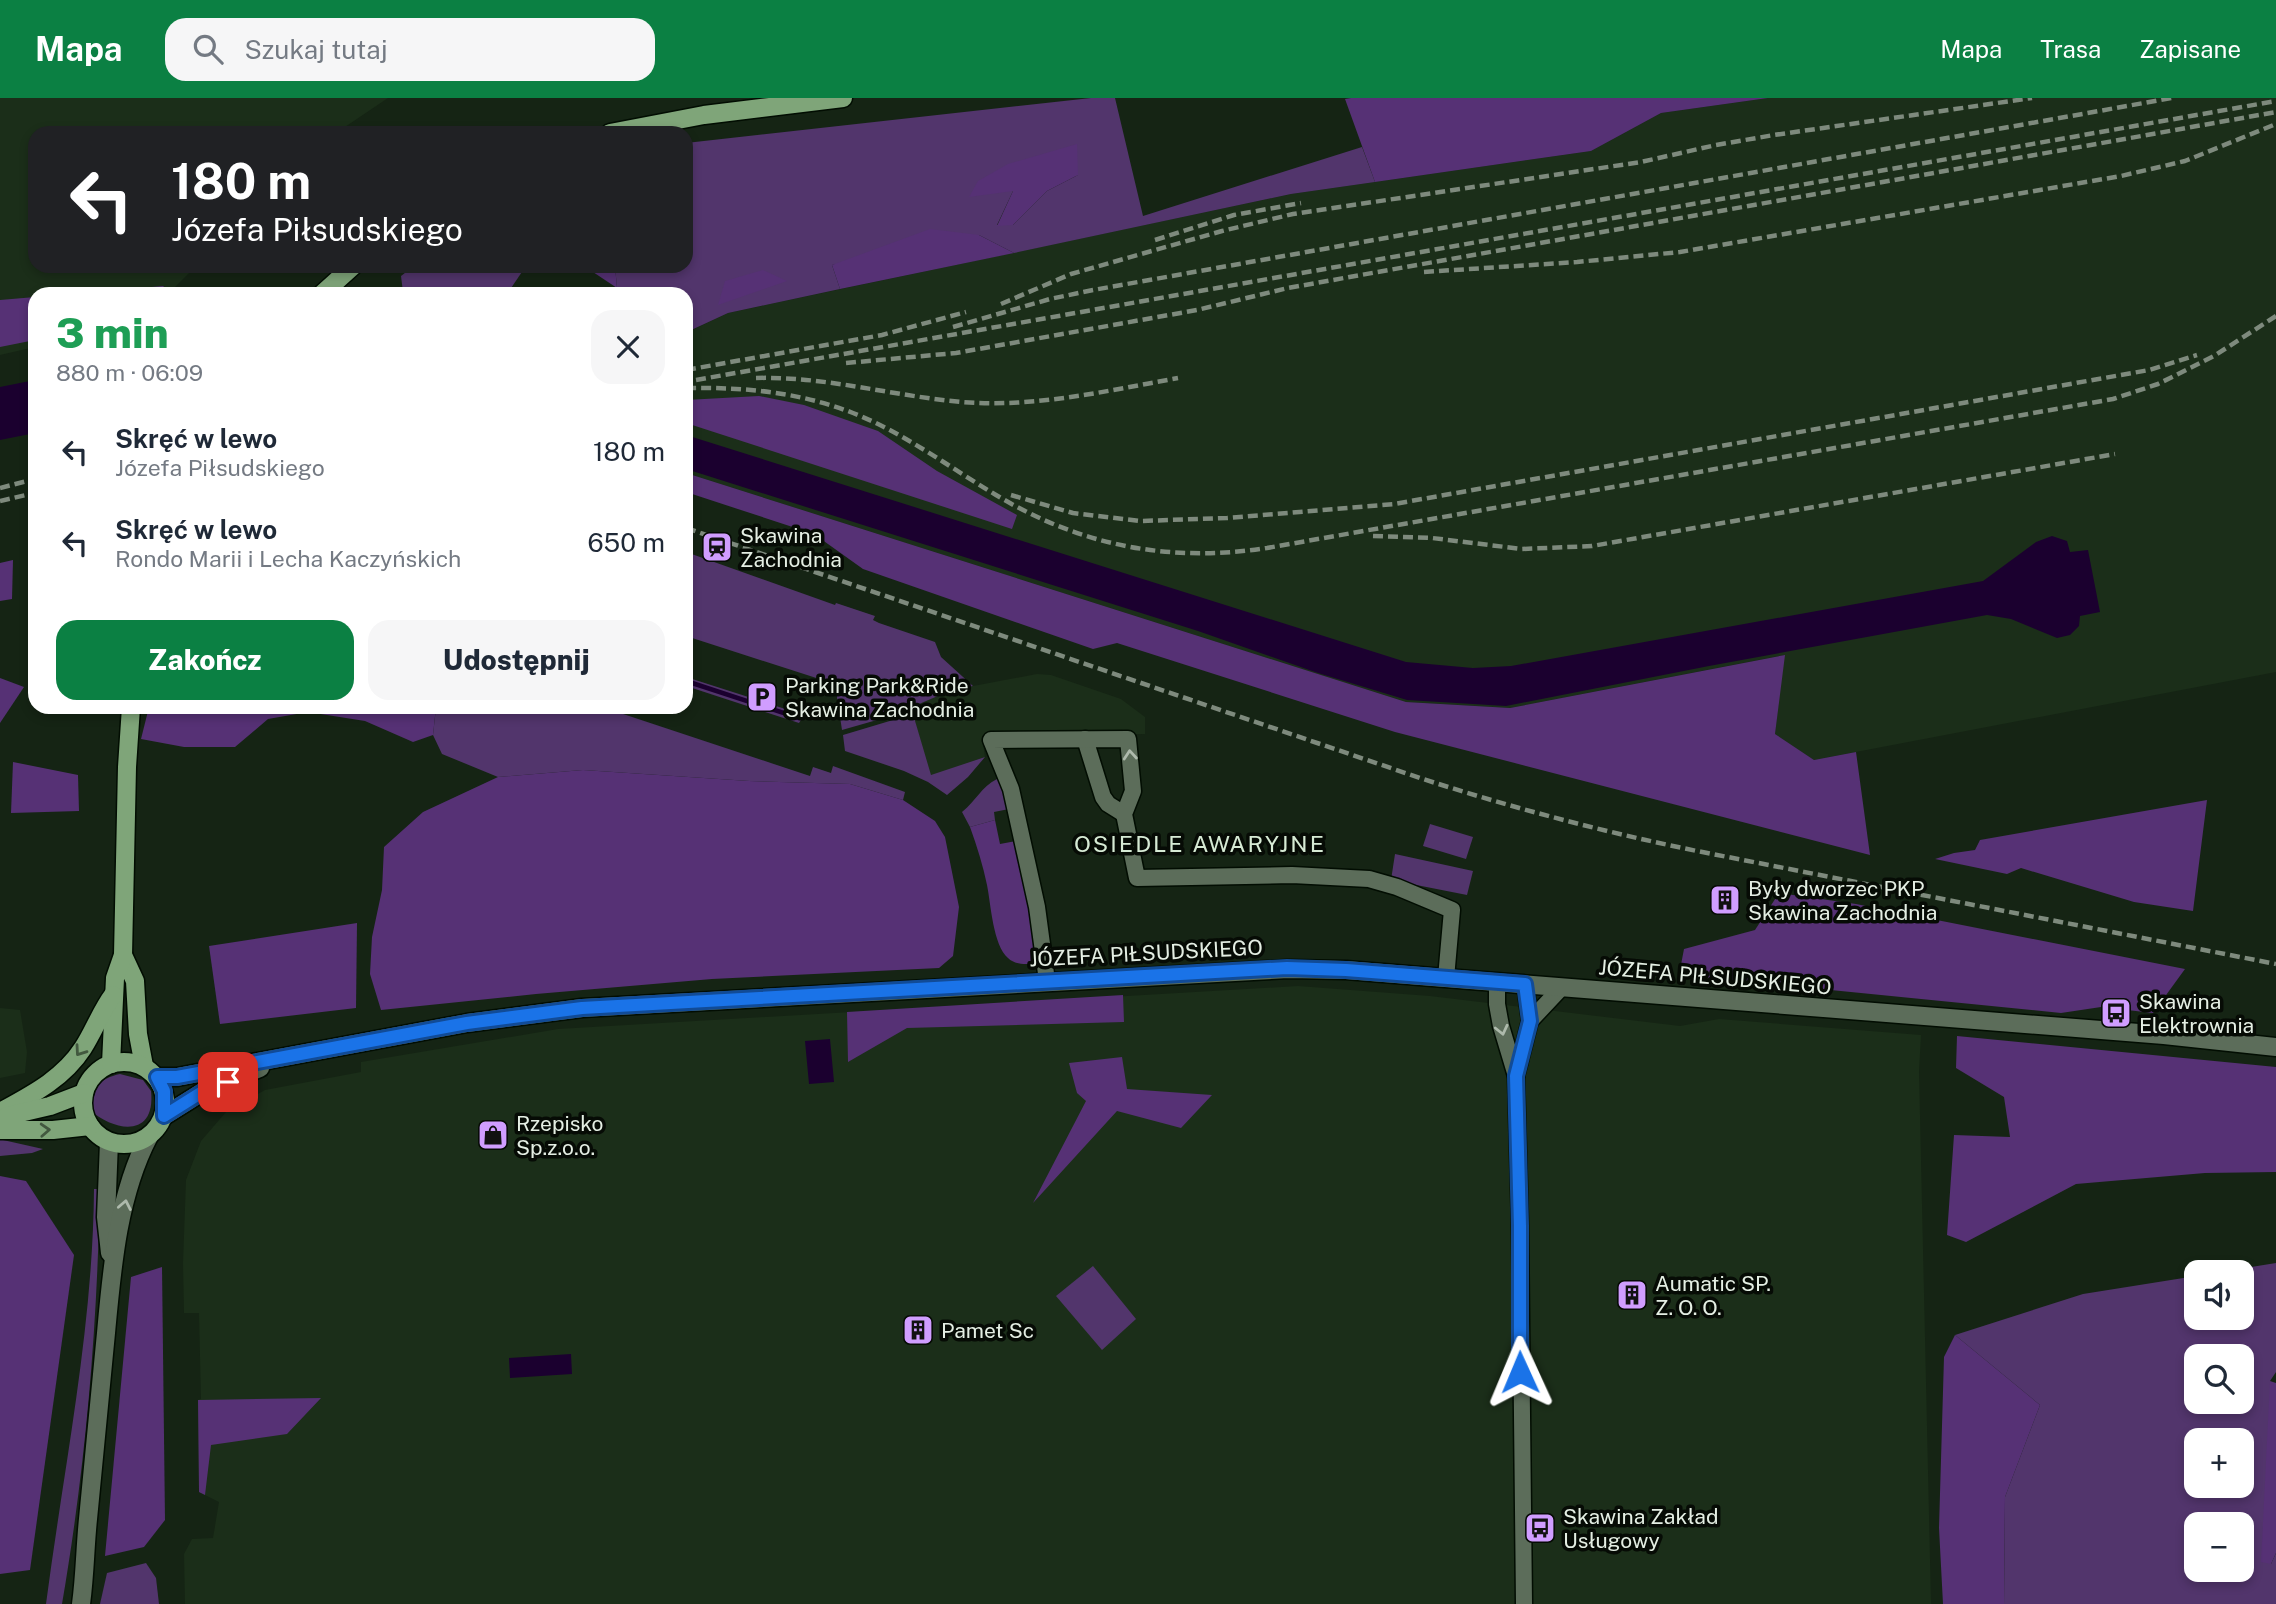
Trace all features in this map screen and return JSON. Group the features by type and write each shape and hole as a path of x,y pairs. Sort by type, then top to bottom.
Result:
{"main road":[{"path":"647,126 704,115 843,98"},
{"path":"330,287 345,273"},
{"path":"111,1063 115,978 123,955 131,714"},
{"path":"81,1604 112,1272 137,1158 164,1116 164,1091 150,1071 138,1034 135,981 123,955"},
{"name":"JÓZEFA PIŁSUDSKIEGO","path":"150,1071 177,1077 467,1023 582,1008 1287,968 1346,970 2164,1035 2276,1047"},
{"path":"0,1112 34,1093 66,1069 82,1050 115,992"},
{"path":"149,1136 134,1143 109,1142 90,1126 83,1110 84,1093 91,1078 111,1063 128,1061 150,1071"},
{"name":"JÓZEFA PIŁSUDSKIEGO","path":"164,1116 207,1089 249,1074 273,1061"},
{"path":"0,1118 59,1103 84,1093"},
{"path":"0,1130 90,1126"},
{"path":"109,1142 106,1217 112,1272"},
{"path":"68,1604 75,1566 88,1523"}],"street":[{"path":"1085,739 1103,797 1108,804 1124,814"},
{"path":"1047,981 1037,907 1011,789 991,740 1128,739 1133,791 1124,814 1137,878 1292,875 1379,881 1452,910 1446,978"},
{"path":"1497,982 1501,1026 1516,1076 1524,1604"},
{"path":"1516,1076 1530,1021 1525,984"},
{"path":"1530,1021 1562,987"}],"shaded area":[{"path":"0,98 388,98 346,126 28,126 28,273 189,273 175,287 28,287 28,349 0,355"},
{"path":"1091,98 1115,98 1143,216 1362,147 1375,182 1291,194 1014,253 979,235 832,265 840,289 728,313 693,329 693,287 617,287 616,273 693,273 693,142","holes":["1078,175 1047,191 1013,225 997,225 1013,191"]},
{"path":"1768,98 2276,98 2276,672 1814,760 1775,734 1784,655 1510,708 1406,702 693,475 693,330 728,313 1291,194 1591,151 1661,113"},
{"path":"1768,98 1661,113 1591,151 1375,182 1345,99"},
{"path":"1077,144 1078,175 1047,191 1013,225 997,226 1013,191 969,197 978,181 1008,164"},
{"path":"930,229 979,235 1014,253 840,289 832,265"},
{"path":"763,270 787,281 718,305 725,281"},
{"path":"405,273 521,273 512,287 402,287 401,276"},
{"path":"594,273 616,273 616,287"},
{"path":"28,298 28,341 0,347 0,300"},
{"path":"28,381 28,434 0,440 0,387"},
{"path":"759,396 804,405 878,431 937,471 1017,515 1012,529 693,425 693,400"},
{"path":"693,437 1406,662 1473,668 1511,666 1983,581 2036,542 2052,536 2067,541 2070,552 2088,550 2100,612 2080,616 2079,626 2070,635 2057,638 2011,619 1987,615 1506,706 1407,700 1318,673 1198,631 693,471"},
{"path":"693,475 1406,702 1510,708 1785,655 1775,734 1814,760 1856,752 1870,855 1395,732 1117,643 1093,649 863,569 814,534 693,494"},
{"path":"693,554 835,605 836,603 875,616 873,620 879,623 935,642 941,657 973,686 952,690 912,707 912,710 842,730 835,684 693,638"},
{"path":"13,560 12,599 0,601 0,563"},
{"path":"1037,674 1051,675 1121,699 1145,717 1145,734 982,737 985,757 930,776 911,707 952,690"},
{"path":"0,678 24,687 0,723"},
{"path":"693,679 804,715 799,723 693,688"},
{"path":"147,714 297,714 268,719 235,747 184,747 141,739"},
{"path":"321,714 435,714 433,735 413,742 365,721"},
{"path":"435,714 623,714 810,776 813,767 831,773 833,766 905,792 903,800 850,784 749,781 583,770 498,777 442,754 433,735"},
{"path":"913,714 931,775 985,757 968,777 947,795 904,771 845,751 843,735"},
{"path":"13,762 78,775 79,811 11,813"},
{"path":"583,770 749,781 850,784 903,800 935,821 945,837 959,907 953,956 939,968 712,979 381,1010 370,974 372,937 382,890 384,847 423,812 498,777"},
{"path":"997,779 1004,785 1009,809 994,812 995,820 970,827 962,812"},
{"path":"2207,800 2193,911 2134,902 2021,868 2007,874 1935,859 1975,850 1980,840"},
{"path":"995,820 1000,844 1016,841 1039,963 1023,964 1011,961 999,944 980,856 970,827"},
{"path":"1430,824 1473,837 1466,859 1423,846"},
{"path":"1395,854 1473,871 1467,895 1391,880"},
{"path":"1779,893 1856,904 2185,969 2153,1013 2101,1007 2061,1013 1679,975 1684,949 1755,930"},
{"path":"357,923 356,1008 220,1024 209,946"},
{"path":"1298,986 1430,996 1680,1026 1719,1019 1921,1035 1919,1071 1931,1604 185,1604 184,1554 192,1539 213,1538 219,1502 199,1492 199,1313 184,1313 186,1180 201,1141 226,1112 265,1090 361,1072 361,1062 558,1029"},
{"path":"1123,995 1124,1022 907,1028 848,1062 847,1012"},
{"path":"0,1008 20,1010 27,1052 25,1073 0,1078"},
{"path":"1957,1036 2276,1067 2276,1172 2205,1173 2076,1184 1966,1242 1947,1235 1954,1135 2010,1137 2004,1097 1956,1068"},
{"path":"830,1039 834,1082 809,1084 805,1041"},
{"path":"1122,1057 1127,1089 1212,1095 1181,1128 1117,1111 1033,1203 1086,1101 1077,1093 1069,1063"},
{"path":"120,1074 143,1080 151,1091 151,1106 147,1117 132,1126 111,1123 90,1110 91,1096 97,1086 107,1078"},
{"path":"0,1140 43,1149 32,1153 0,1156"},
{"path":"0,1176 26,1181 74,1255 30,1570 0,1574"},
{"path":"94,1189 100,1189 93,1345 78,1500 62,1604 46,1604 89,1294"},
{"path":"2276,1263 2276,1372 2270,1381 2271,1564 2276,1553 2276,1604 2004,1604 2005,1497 2040,1405 1955,1335 2083,1294 2184,1278 2184,1330 2254,1330 2254,1267"},
{"path":"1093,1266 1136,1319 1102,1350 1056,1296"},
{"path":"162,1267 165,1520 144,1547 105,1556 131,1277"},
{"path":"1955,1335 2040,1405 2005,1497 2004,1604 1943,1604 1939,1528 1944,1357"},
{"path":"571,1354 572,1374 510,1378 509,1358"},
{"path":"2270,1381 2276,1383 2276,1553 2271,1564 2261,1562"},
{"path":"321,1398 287,1434 211,1445 205,1495 199,1492 198,1400"},
{"path":"146,1563 156,1578 159,1604 100,1604 107,1573"}],"waterway":[{"path":"693,683 799,718"}],"railway":[{"path":"1001,304 1071,274 1222,231 1293,214 1641,162 1774,135 2032,98"},
{"path":"953,327 1050,299 1093,290 2172,98"},
{"path":"696,380 2276,101"},
{"path":"846,363 956,353 1197,310 1288,288 2276,112"},
{"path":"1424,272 1680,252 2121,176 2185,161 2276,124"},
{"path":"1155,240 1234,215 1301,203"},
{"path":"693,369 882,335 966,312"},
{"path":"693,388 771,392 812,400 853,413 908,440 1028,513 1094,538 1161,551 1231,552 1267,548 2113,399 2158,384 2214,356 2276,316"},
{"path":"1011,495 1073,513 1140,521 1227,518 1394,504 2149,370 2197,355"},
{"path":"756,378 808,380 936,399 989,403 1070,397 1178,378"},
{"path":"1373,536 1432,538 1522,549 1592,546 2115,454"},
{"path":"0,488 28,481"},
{"path":"0,501 28,495"},
{"path":"693,530 1423,779 1525,810 1697,851 2276,964"}],"place":[{"name":"Skawina Zachodnia","path":"717,547"},
{"name":"Parking Park&Ride Skawina Zachodnia","path":"762,697"},
{"name":"Były dworzec PKP Skawina Zachodnia","path":"1725,900"},
{"name":"Skawina Elektrownia","path":"2116,1013"},
{"name":"Rzepisko Sp.z.o.o.","path":"493,1135"},
{"name":"Aumatic SP. Z. O. O.","path":"1632,1295"},
{"name":"Pamet Sc","path":"918,1330"},
{"name":"Skawina Zakład Usługowy","path":"1540,1528"}],"district":[{"name":"OSIEDLE AWARYJNE","path":"1200,843"}],"route":[{"path":"228,1082 207,1089 164,1116 166,1100 157,1077 177,1077 273,1061 318,1050 467,1023 582,1008 1287,968 1525,984 1530,1021 1516,1076 1520,1372"}]}
